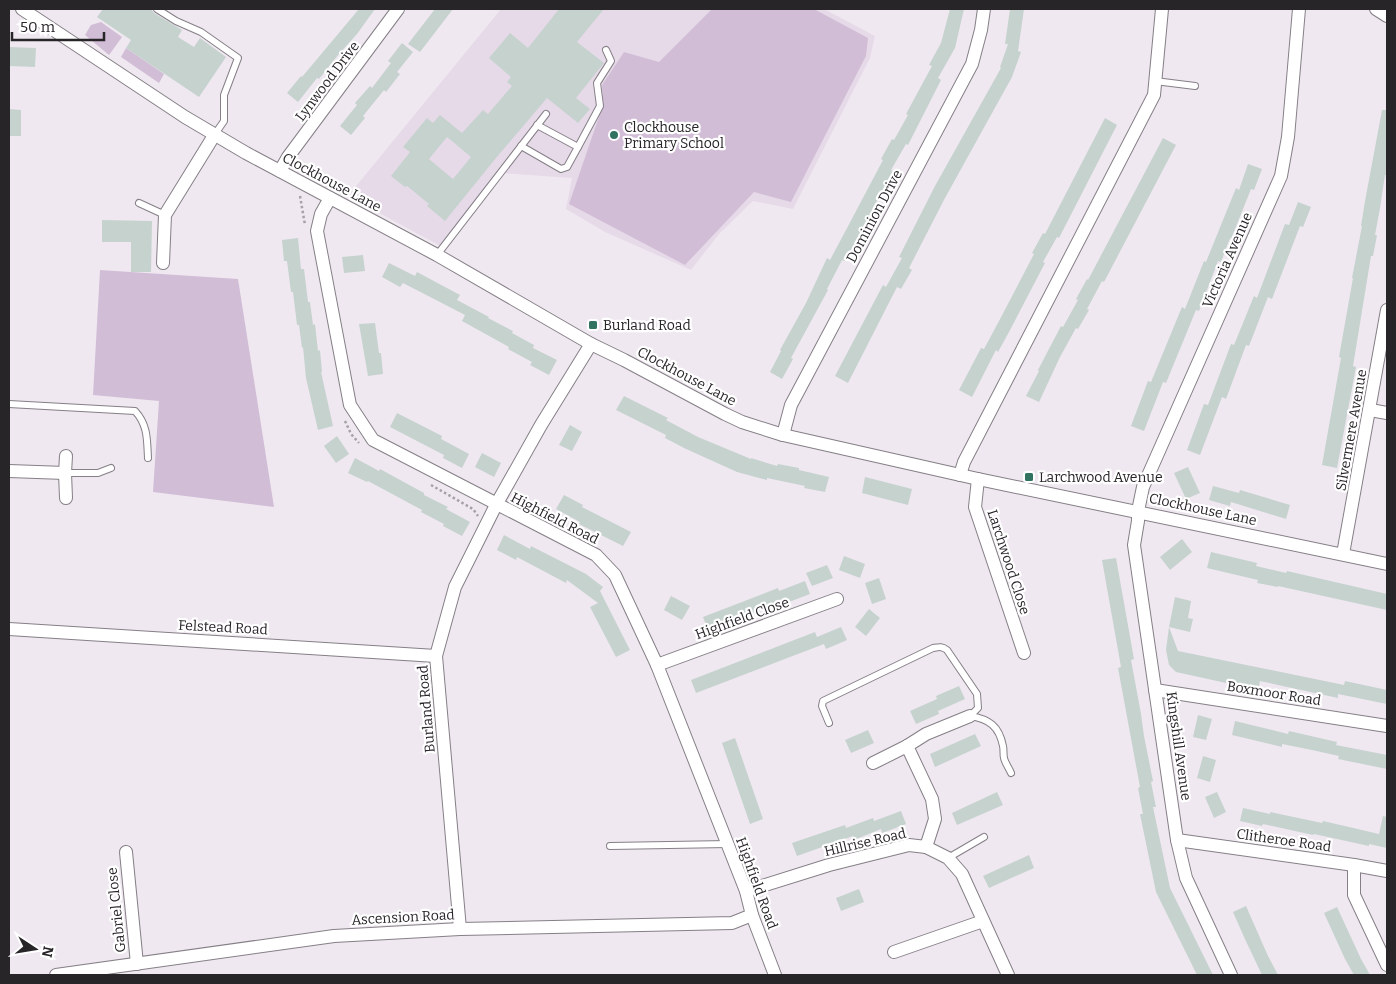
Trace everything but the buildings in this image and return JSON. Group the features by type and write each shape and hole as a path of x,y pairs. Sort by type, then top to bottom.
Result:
{"street":[{"name":"Clockhouse Lane","path":"22,9 162,107 437,255 591,344 742,422 783,435 978,479 1387,564"},
{"name":"Lynwood Drive","path":"280,171 398,9"},
{"name":"Dominion Drive","path":"783,435 791,405 972,64 981,30 984,9"},
{"path":"960,475 964,462 1154,95 1162,9"},
{"name":"Victoria Avenue","path":"1138,511 1143,487 1281,176 1288,137 1299,9"},
{"path":"1376,9 1387,16"},
{"path":"163,263 165,215 215,134"},
{"name":"Highfield Road","path":"330,198 321,214 317,231 350,405 372,440 596,555 615,575 656,665 728,844 775,975"},
{"name":"Silvermere Avenue","path":"1343,554 1387,310"},
{"name":"Burland Road","path":"460,929 436,656 455,588 496,505 541,424 591,344"},
{"path":"1370,410 1387,413"},
{"path":"66,456 66,498"},
{"path":"9,471 65,473"},
{"name":"Larchwood Close","path":"978,479 975,507 1024,653"},
{"name":"Kingshill Avenue","path":"1138,511 1134,545 1177,840 1186,878 1231,975"},
{"name":"Highfield Close","path":"656,665 837,599"},
{"name":"Felstead Road","path":"9,629 436,656"},
{"name":"Boxmoor Road","path":"1155,690 1387,726"},
{"path":"873,763 926,734 970,716"},
{"path":"907,746 932,799 935,819 926,847"},
{"name":"Clitheroe Road","path":"1177,840 1387,871"},
{"name":"Hillrise Road","path":"746,891 828,865 909,845 926,847 948,858 962,874 1008,975"},
{"name":"Gabriel Close","path":"126,852 137,964"},
{"path":"1354,865 1354,895 1387,965"},
{"name":"Ascension Road","path":"56,975 334,936 460,929 732,923 752,915"},
{"path":"894,952 983,921"}],"lane":[{"path":"156,9 176,21 201,32 238,58 224,96 224,121 215,134"},
{"path":"520,146 561,169 567,167 600,106 597,83 611,60 606,50"},
{"path":"1155,81 1195,86"},
{"path":"437,255 546,114"},
{"path":"537,125 578,147"},
{"path":"139,203 165,215"},
{"path":"9,404 135,411 141,417 146,427 148,458"},
{"path":"65,473 98,473 111,468"},
{"path":"829,723 822,706 823,702 933,648 940,647 947,650 978,694 978,708 970,716"},
{"path":"970,716 983,718 996,729 1003,746 1004,758 1011,773"},
{"path":"948,858 984,837"},
{"path":"610,846 728,844"}],"path":[{"path":"297,193 300,196 305,226"},
{"path":"342,414 351,434 363,446"},
{"path":"430,485 475,510 479,520"}],"shaded area":[{"name":"Clockhouse Primary School","path":"501,9 824,9 875,36 870,58 793,209 753,201 719,234 691,270 605,232 566,209 572,178 501,173 444,248 348,196"},
{"path":"712,9 814,9 868,38 866,56 791,202 754,192 685,265 569,204 603,105 602,85 624,52 659,62"},
{"path":"101,22 122,37 109,55 85,35 91,25"},
{"path":"126,48 164,74 159,83 121,57"},
{"path":"100,270 238,279 274,507 153,492 159,401 93,395"}],"place":[{"name":"Clockhouse Primary School","path":"614,135"},
{"name":"Burland Road","path":"593,325"},
{"name":"Larchwood Avenue","path":"1029,477"}]}
